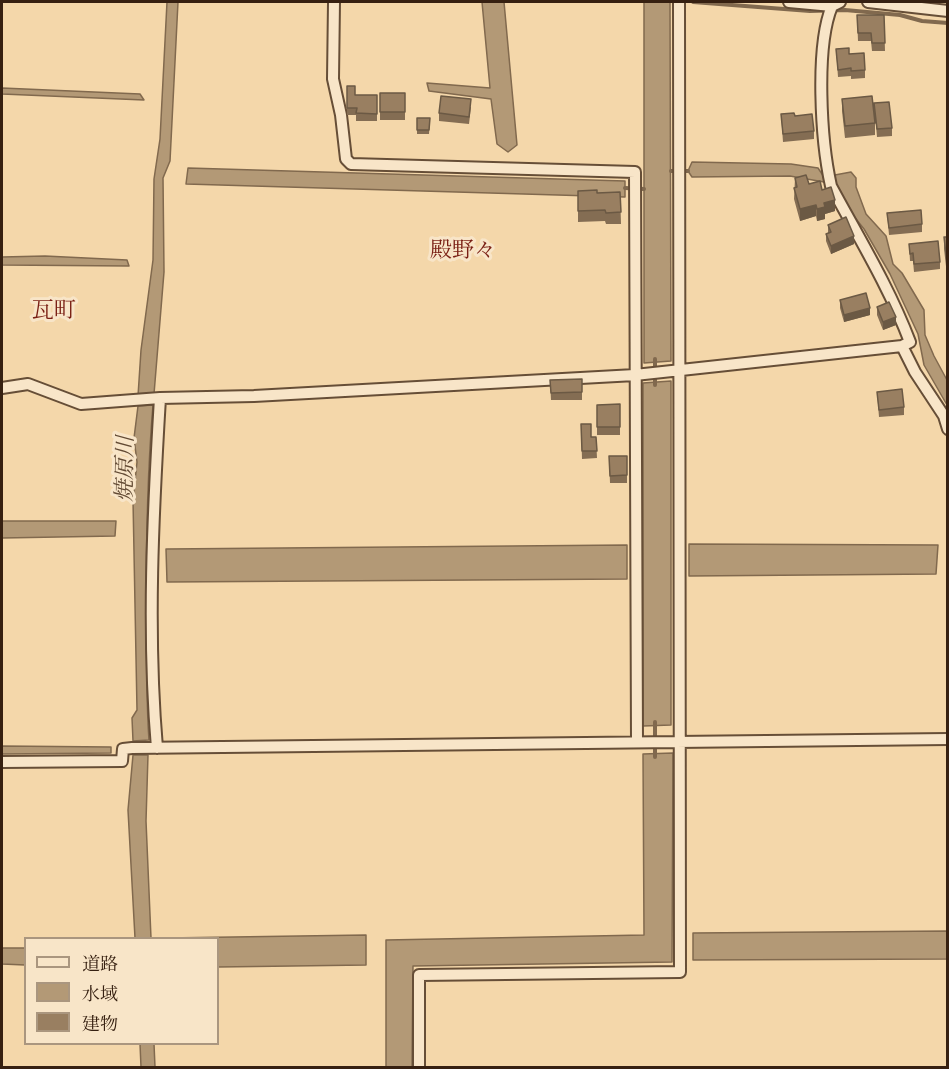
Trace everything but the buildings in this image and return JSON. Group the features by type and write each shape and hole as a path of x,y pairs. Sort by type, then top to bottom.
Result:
{"street":[{"path":"334,2 333,79 341,115 346,159 351,164 635,172 638,742"},
{"path":"2,388 28,384 81,404 160,398 254,396 679,372 902,346 910,342 901,317 883,278 831,186 822,107 823,34 834,8 789,2"},
{"path":"868,2 948,11"},
{"path":"419,1068 419,975 680,972 679,4"},
{"path":"902,346 915,372 944,416 948,429"},
{"path":"154,748 152,682 154,492 160,398"},
{"path":"2,762 123,761 123,748 132,747 948,739"}],"water":[{"path":"167,2 178,2 170,161 163,178 164,272 154,394 138,396 141,350 153,260 154,179 160,139"},
{"path":"482,2 504,2 517,145 508,152 497,144 491,99 429,91 427,83 490,88"},
{"path":"644,2 670,2 671,361 644,363"},
{"path":"2,88 140,94 144,100 2,94"},
{"path":"692,162 791,164 818,168 824,177 851,172 856,178 856,187 866,214 886,236 893,264 902,273 924,310 925,335 947,380 947,405 924,365 918,334 890,274 864,229 852,214 835,181 824,182 790,176 692,177 688,171"},
{"path":"188,168 625,181 625,197 186,184"},
{"path":"45,256 127,260 129,266 2,265 2,257"},
{"path":"671,381 671,725 643,726 643,383"},
{"path":"153,405 146,563 149,740 133,741 132,718 137,710 133,500 137,462 134,438 138,406"},
{"path":"2,521 116,521 115,536 2,538"},
{"path":"689,544 938,545 936,574 689,576"},
{"path":"627,545 627,579 167,582 166,549"},
{"path":"2,746 111,747 111,753 2,754"},
{"path":"673,753 672,962 413,966 412,1067 386,1067 386,940 644,935 643,754"},
{"path":"133,755 148,755 146,821 151,937 135,937 128,810"},
{"path":"947,931 947,959 693,960 693,933"},
{"path":"366,935 366,965 219,967 219,937"},
{"path":"2,948 24,948 24,965 2,964"},
{"path":"140,1045 154,1045 155,1067 141,1067"}],"waterway":[{"path":"693,2 810,11 845,10 900,15 922,21 948,23"},
{"path":"671,171 688,171"},
{"path":"625,188 644,189"},
{"path":"655,359 655,385"},
{"path":"655,722 655,757"}],"district":[{"name":"殿野々","path":"463,252"},
{"name":"瓦町","path":"54,312"}],"water label":[{"name":"焼原川","path":"127,469"}]}
